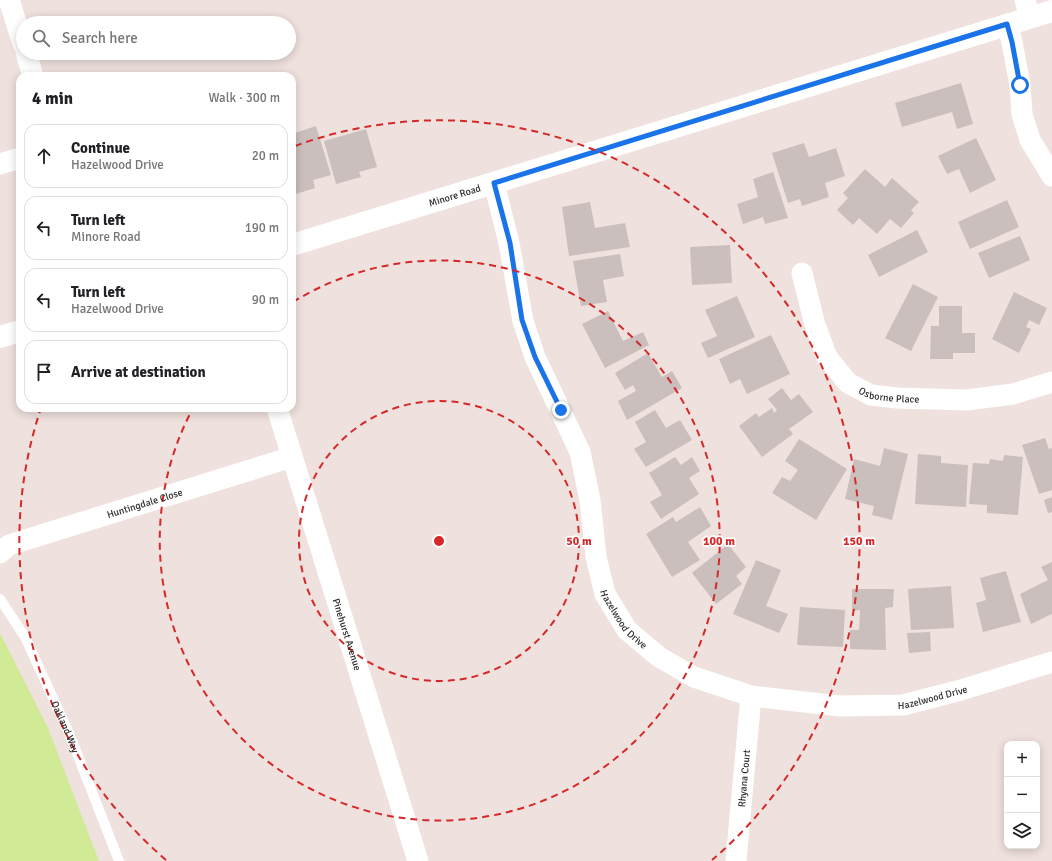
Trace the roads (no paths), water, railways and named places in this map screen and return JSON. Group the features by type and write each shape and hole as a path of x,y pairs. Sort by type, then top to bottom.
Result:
{"street":[{"path":"9,0 16,22"},
{"name":"Minore Road","path":"296,244 1007,24 1028,9 1052,11"},
{"path":"1007,24 1020,85 1022,114 1030,140 1052,176"},
{"path":"28,60 32,72"},
{"path":"0,164 16,159"},
{"name":"Hazelwood Drive","path":"494,183 510,243 522,320 535,357 580,452 590,500 596,557 605,594 627,630 659,657 694,676 751,696 840,706 903,705 961,690 1052,662"},
{"name":"Osborne Place","path":"802,273 815,325 827,357 848,383 871,395 897,398 967,400 1013,394 1052,382"},
{"path":"0,337 16,331"},
{"name":"Pinehurst Avenue","path":"278,412 418,861"},
{"name":"Huntingdale Close","path":"0,553 9,545 292,457"},
{"name":"Rhyana Court","path":"736,861 751,696"}],"lane":[{"name":"Oakland Way","path":"0,599 25,637 69,733 119,861"}]}
